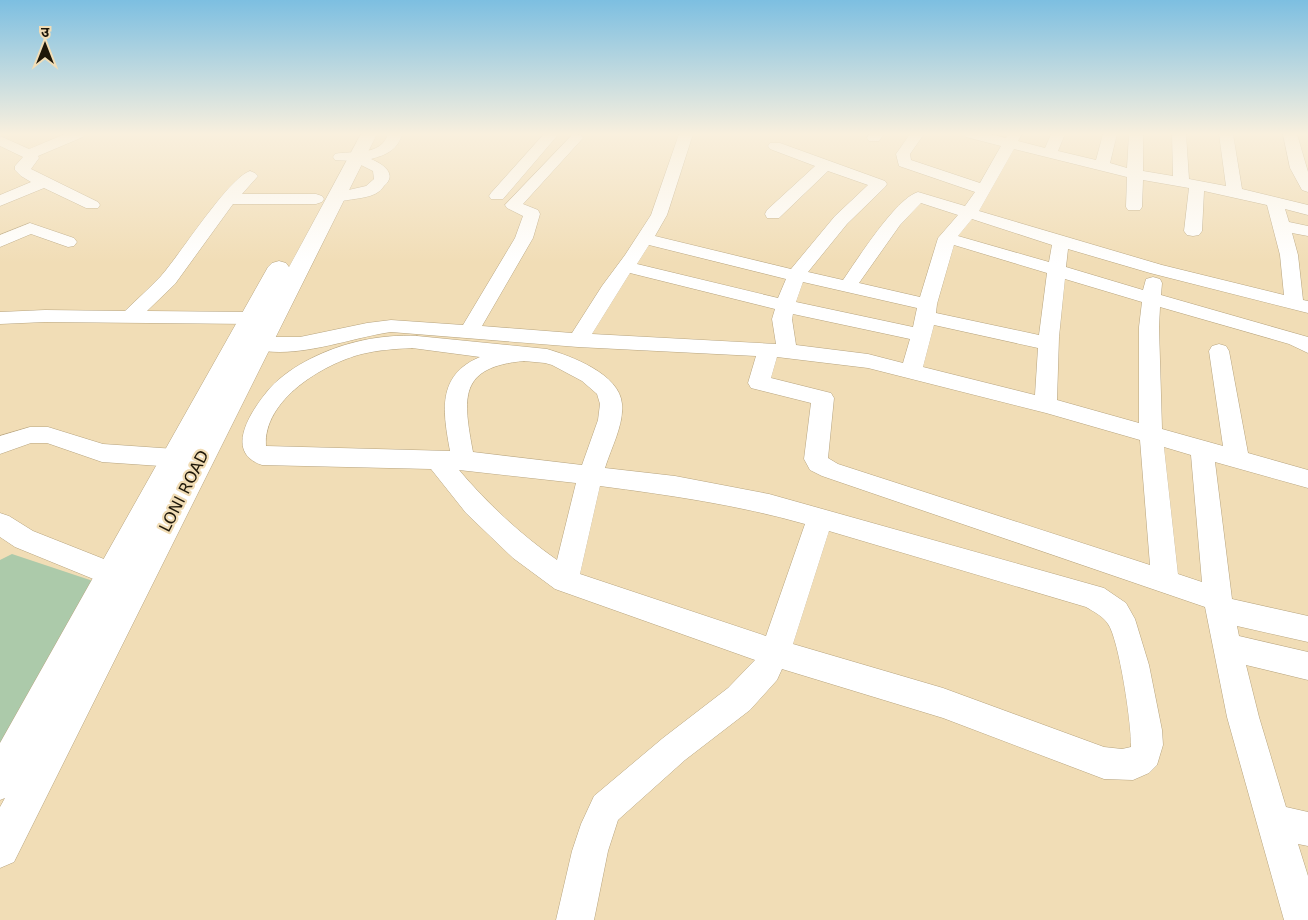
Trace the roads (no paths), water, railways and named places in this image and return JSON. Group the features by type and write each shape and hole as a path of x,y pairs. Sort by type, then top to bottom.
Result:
{"highway":[{"name":"LONI ROAD","path":"0,781 127,575 338,177"},
{"name":"LONI ROAD","path":"0,848 127,575 175,458 256,331"}],"street":[{"path":"35,177 92,205"},
{"path":"130,317 168,280 228,200 249,177"},
{"path":"496,196 511,177"},
{"path":"469,331 524,238 532,214 513,205 541,177"},
{"path":"578,340 610,286 626,267 659,215 672,177"},
{"path":"773,214 812,177"},
{"path":"860,177 967,213 1062,242 1156,269 1301,306 1299,271 1289,255 1275,202"},
{"path":"945,177 984,190"},
{"path":"911,371 947,238 977,203 991,177"},
{"path":"1134,177 1134,207"},
{"path":"1149,177 1236,192 1308,210"},
{"path":"1180,177 1180,183"},
{"path":"1233,177 1236,192"},
{"path":"0,201 44,182"},
{"path":"1193,231 1197,185"},
{"path":"899,190 841,220 804,264 791,287 782,319 778,351 759,383 823,398 816,459 818,464 1165,582 1218,604 1308,629"},
{"path":"848,286 894,220 899,190"},
{"path":"228,200 327,198"},
{"path":"1281,226 1308,231"},
{"path":"0,242 30,228 68,242"},
{"path":"947,238 1296,339 1308,346"},
{"path":"645,239 797,276 848,286 925,319"},
{"path":"1046,406 1048,344 1053,285 1062,242"},
{"path":"626,267 786,306 925,319 1048,344"},
{"path":"1156,269 1150,298 1148,327 1151,434 1165,582"},
{"path":"0,318 130,317 256,331 300,344 367,329 391,326 578,340 778,351 868,361 1151,434 1308,480"},
{"path":"531,355 497,359 478,365 464,377 458,387 450,460 475,506 522,550 565,581 775,653 943,703 1104,763 1124,766 1139,762 1147,752 1147,731 1131,646 1120,618 1110,606 1094,597 769,504 675,486 591,474 450,460 262,456 254,450 254,433 277,394 296,376 318,363 366,346 408,342 531,355 554,358 600,382 609,396 610,412 591,474 565,581"},
{"path":"1219,351 1237,459"},
{"path":"0,445 30,435 48,435 102,453 175,458"},
{"path":"1202,450 1218,604 1243,717 1303,920"},
{"path":"575,920 590,851 598,824 606,808 674,748 739,699 766,670 775,653 820,518"},
{"path":"0,523 24,538 127,575"},
{"path":"1228,646 1308,666"},
{"path":"1274,821 1308,829"}]}
